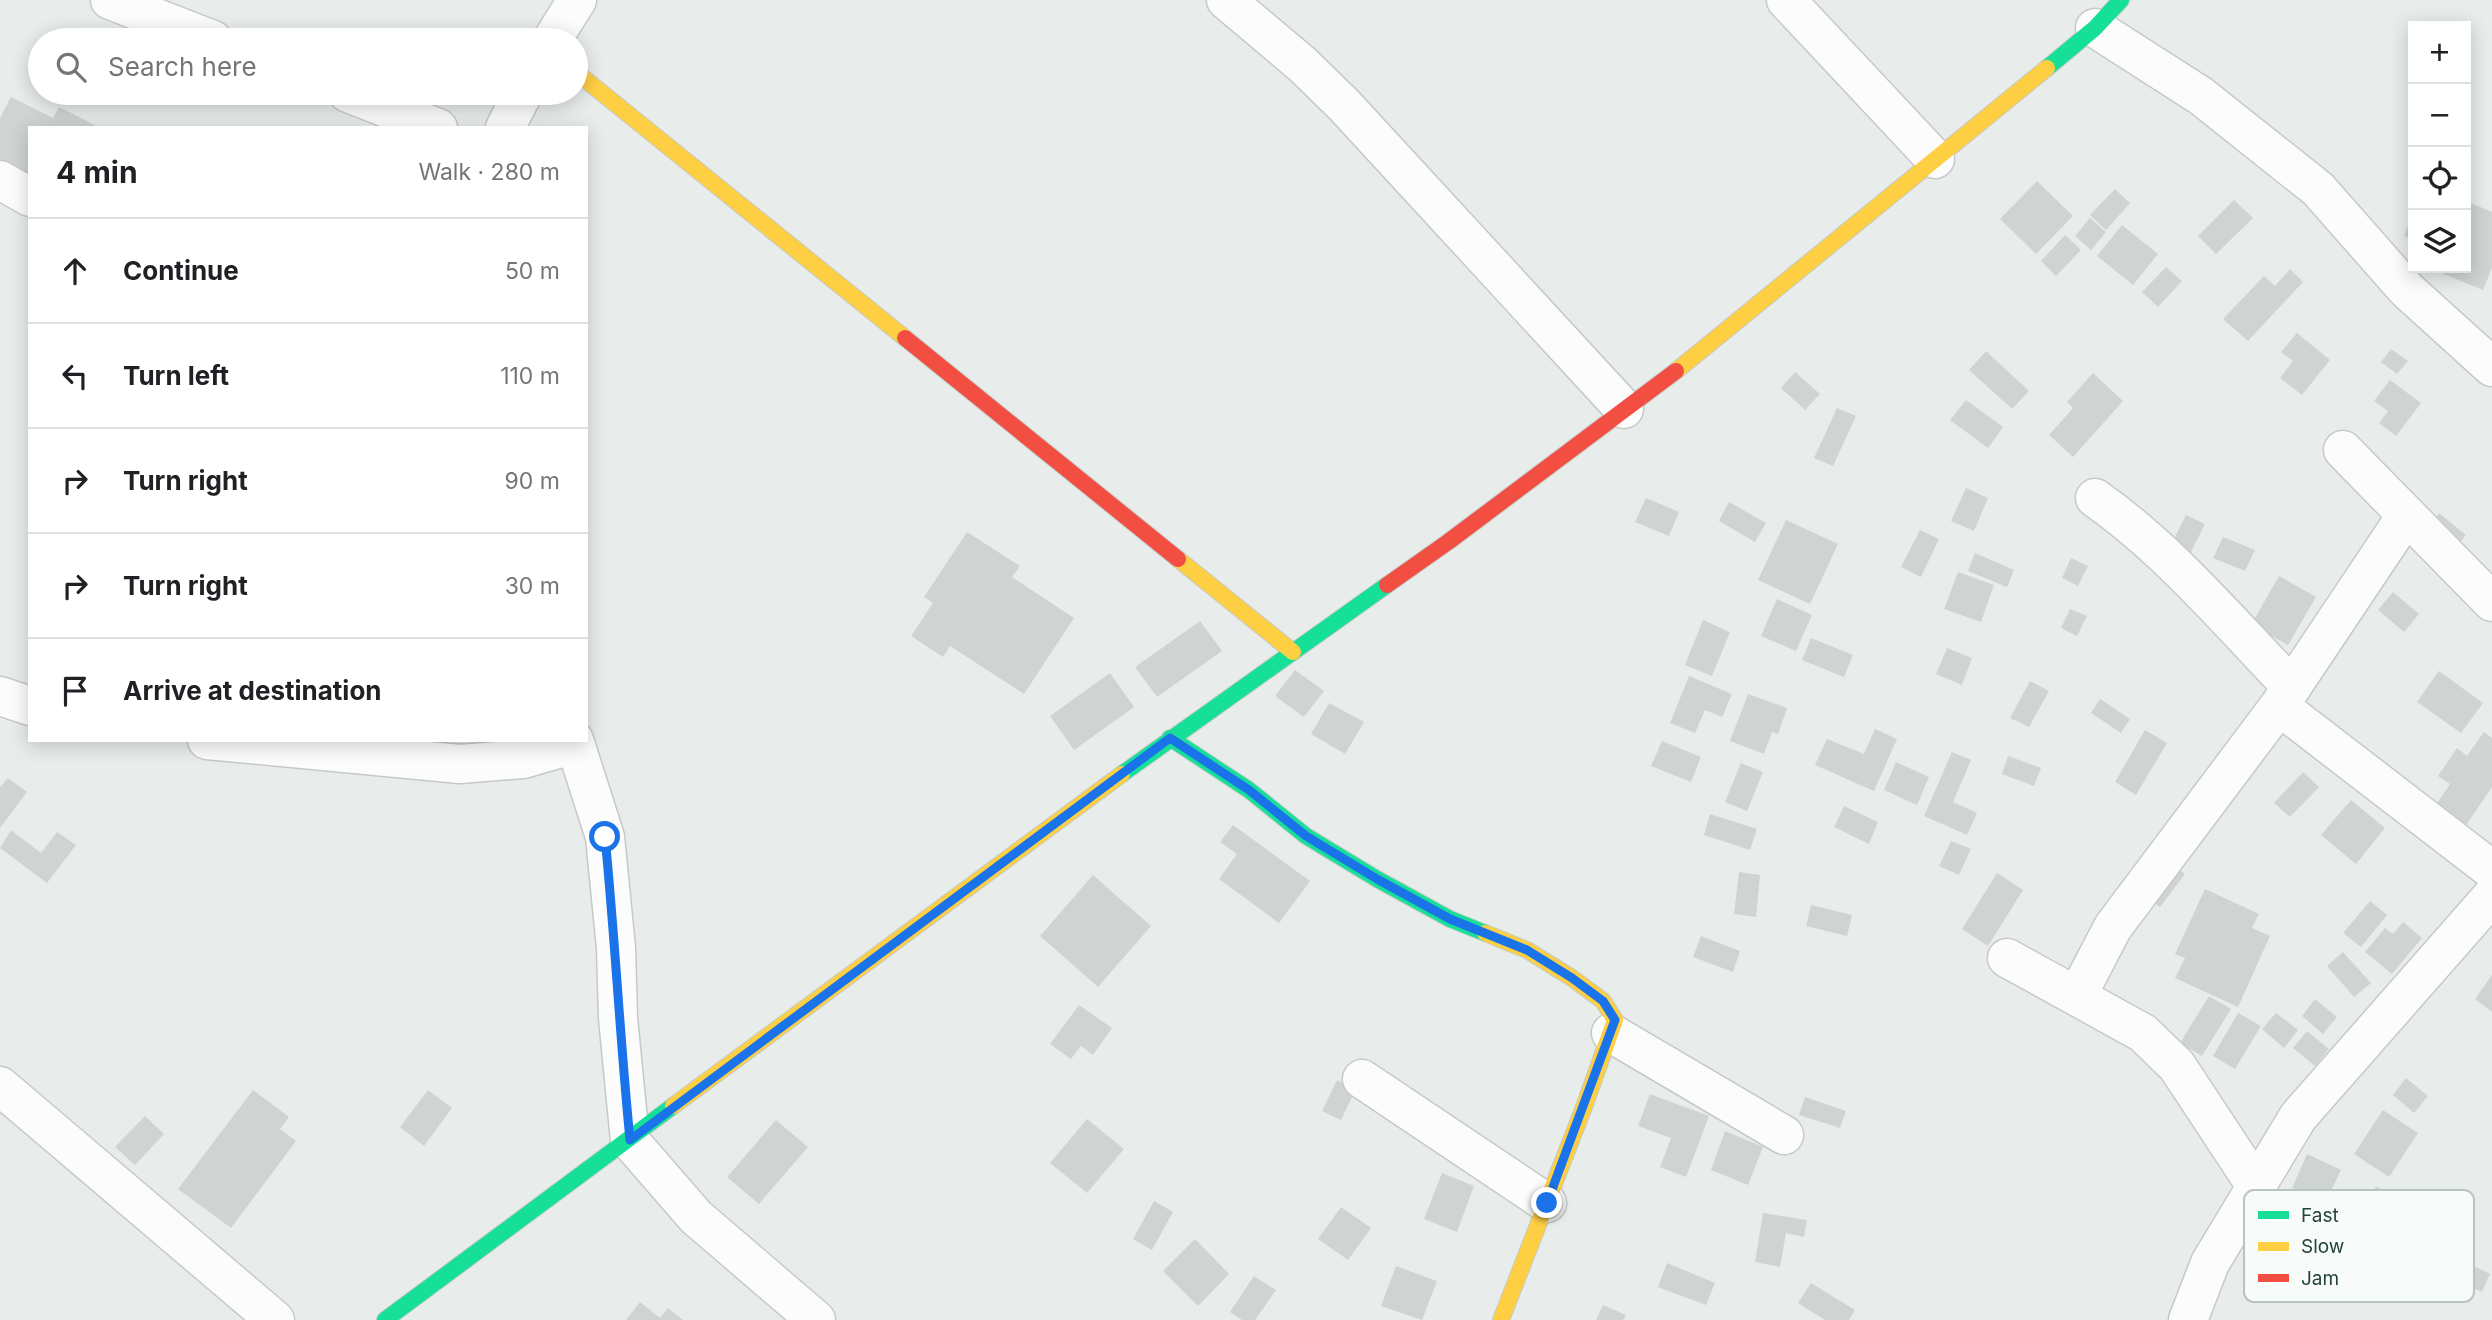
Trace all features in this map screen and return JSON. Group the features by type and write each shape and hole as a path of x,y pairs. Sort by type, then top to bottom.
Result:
{"street":[{"path":"110,0 183,28"},
{"path":"560,28 577,0"},
{"path":"1226,0 1302,64 1344,105 1624,409"},
{"path":"1786,0 1935,159"},
{"path":"385,1320 1170,738 1448,542 1705,349 2095,28 2122,0"},
{"path":"2095,28 2201,96 2318,189 2407,290 2492,367"},
{"path":"588,82 1293,652"},
{"path":"379,105 433,126"},
{"path":"506,126 517,105"},
{"path":"0,180 28,196"},
{"path":"2343,450 2492,602"},
{"path":"2095,498 2126,520 2159,550 2286,696 2492,870"},
{"path":"2077,996 2113,927 2286,696 2406,516"},
{"path":"0,696 28,705"},
{"path":"1170,738 1249,790 1306,836 1377,879 1450,919 1527,950 1572,978 1603,1001 1615,1020 1501,1320"},
{"path":"228,742 460,764 523,759 574,742 605,837 630,1140 696,1217 816,1320"},
{"path":"2254,1190 2298,1117 2492,896"},
{"path":"2007,957 2143,1033 2177,1066 2256,1186"},
{"path":"1611,1033 1784,1135"},
{"path":"1362,1079 1547,1203"},
{"path":"0,1086 275,1320"},
{"path":"2188,1320 2210,1263 2244,1206"}],"building":[{"path":"11,97 53,118 59,107 95,125 28,126 28,178 0,163 0,118"},
{"path":"2037,181 2073,216 2036,254 2000,219"},
{"path":"2115,189 2130,203 2106,230 2090,215"},
{"path":"2234,200 2253,218 2216,254 2198,236"},
{"path":"2471,203 2492,212 2492,268 2483,290 2441,273 2471,273"},
{"path":"2090,218 2106,232 2091,250 2075,236"},
{"path":"2122,225 2158,254 2133,285 2097,256"},
{"path":"2065,235 2081,250 2056,276 2041,261"},
{"path":"2166,267 2182,281 2158,307 2142,292"},
{"path":"2290,269 2303,282 2248,341 2223,319 2264,276 2275,286"},
{"path":"2297,333 2330,360 2302,395 2280,378 2293,361 2281,352"},
{"path":"2391,349 2408,361 2397,374 2381,362"},
{"path":"1986,351 2029,391 2012,409 1969,370"},
{"path":"1795,372 1820,394 1805,410 1781,388"},
{"path":"2093,373 2123,401 2073,457 2049,435 2073,408 2067,402"},
{"path":"2390,380 2421,403 2396,436 2379,423 2388,411 2374,401"},
{"path":"1966,400 2003,427 1988,448 1950,420"},
{"path":"1837,408 1856,416 1833,466 1814,458"},
{"path":"1966,488 1988,498 1974,531 1951,521"},
{"path":"1646,498 1679,512 1669,536 1635,522"},
{"path":"1729,502 1766,523 1755,542 1719,521"},
{"path":"2439,513 2466,535 2451,553 2425,531"},
{"path":"2186,515 2205,524 2189,556 2170,547"},
{"path":"1786,520 1838,544 1810,604 1758,580"},
{"path":"1920,530 1939,539 1921,577 1901,567"},
{"path":"967,532 1020,566 1012,577 1074,618 1024,694 950,646 943,657 911,636 933,603 924,597"},
{"path":"2223,537 2255,550 2245,571 2213,558"},
{"path":"1975,553 2014,570 2007,587 1968,571"},
{"path":"2071,558 2088,566 2078,586 2062,578"},
{"path":"1958,572 1994,585 1981,622 1944,609"},
{"path":"2279,576 2316,597 2288,645 2251,625"},
{"path":"2393,592 2419,614 2404,632 2378,610"},
{"path":"1777,599 1812,615 1796,651 1761,636"},
{"path":"2070,609 2087,616 2077,636 2061,628"},
{"path":"1703,620 1730,632 1712,676 1685,665"},
{"path":"1200,621 1222,651 1157,697 1135,667"},
{"path":"1811,638 1853,655 1844,677 1802,660"},
{"path":"1947,648 1972,658 1962,685 1936,674"},
{"path":"1295,670 1324,691 1304,717 1275,696"},
{"path":"2439,671 2483,703 2461,733 2417,702"},
{"path":"1110,673 1134,707 1074,750 1050,716"},
{"path":"1689,676 1732,694 1722,717 1705,710 1695,733 1670,723"},
{"path":"2030,681 2049,691 2029,727 2010,718"},
{"path":"1748,694 1787,708 1778,734 1772,732 1764,754 1730,741"},
{"path":"2100,699 2130,719 2121,733 2091,713"},
{"path":"1329,703 1364,722 1345,754 1311,734"},
{"path":"1875,729 1897,739 1874,791 1815,765 1827,739 1864,754"},
{"path":"2145,730 2167,743 2136,795 2115,782"},
{"path":"2484,732 2492,738 2492,787 2466,825 2436,805 2450,784 2438,776 2457,748 2467,756"},
{"path":"1662,741 1701,757 1691,782 1651,766"},
{"path":"1952,752 1971,760 1953,802 1977,813 1967,835 1924,816"},
{"path":"2008,756 2041,768 2034,786 2002,774"},
{"path":"1896,762 1929,777 1917,805 1884,790"},
{"path":"1741,763 1763,772 1747,811 1725,802"},
{"path":"2303,772 2319,787 2290,817 2274,803"},
{"path":"8,778 27,792 0,828 0,787"},
{"path":"2351,800 2385,828 2356,864 2321,835"},
{"path":"1844,806 1878,822 1869,844 1834,827"},
{"path":"1710,814 1757,829 1750,850 1704,835"},
{"path":"1233,825 1310,881 1279,923 1219,879 1237,854 1220,842"},
{"path":"11,830 41,853 57,832 76,845 47,883 0,848"},
{"path":"1951,841 1971,849 1959,875 1939,866"},
{"path":"2168,861 2185,874 2160,907 2142,893"},
{"path":"1739,872 1760,875 1756,917 1734,914"},
{"path":"1997,873 2023,890 1988,946 1962,929"},
{"path":"1093,875 1151,926 1098,987 1040,936"},
{"path":"2205,889 2259,914 2252,928 2270,936 2238,1007 2175,978 2185,958 2175,954"},
{"path":"2370,901 2387,915 2361,947 2343,933"},
{"path":"1811,905 1852,915 1847,936 1806,926"},
{"path":"2403,922 2422,938 2392,974 2365,952 2385,928 2393,934"},
{"path":"1701,936 1740,951 1733,972 1693,957"},
{"path":"2343,952 2371,983 2354,997 2327,966"},
{"path":"2492,975 2492,1012 2475,999"},
{"path":"2209,996 2231,1009 2202,1056 2180,1043"},
{"path":"2315,999 2337,1017 2323,1034 2302,1016"},
{"path":"1079,1005 1112,1028 1093,1055 1081,1046 1071,1059 1050,1044"},
{"path":"2238,1013 2261,1026 2235,1069 2213,1056"},
{"path":"2276,1013 2298,1030 2284,1048 2262,1029"},
{"path":"2307,1031 2329,1049 2315,1066 2293,1048"},
{"path":"2406,1078 2428,1096 2414,1113 2393,1095"},
{"path":"1337,1080 1356,1089 1341,1120 1322,1111"},
{"path":"253,1090 289,1117 280,1129 296,1141 231,1228 178,1189"},
{"path":"428,1090 452,1108 424,1146 400,1127"},
{"path":"1650,1094 1709,1116 1686,1177 1660,1167 1671,1138 1638,1126"},
{"path":"1805,1097 1846,1111 1840,1128 1799,1115"},
{"path":"2383,1110 2418,1133 2389,1177 2354,1154"},
{"path":"145,1116 164,1134 135,1165 115,1147"},
{"path":"1087,1119 1124,1149 1087,1193 1050,1163"},
{"path":"776,1120 808,1147 759,1204 727,1177"},
{"path":"1725,1131 1763,1147 1748,1185 1711,1170"},
{"path":"2307,1154 2341,1170 2331,1190 2292,1188"},
{"path":"1442,1173 1474,1186 1457,1232 1424,1219"},
{"path":"1154,1201 1173,1212 1152,1250 1133,1239"},
{"path":"1341,1207 1371,1228 1348,1260 1318,1239"},
{"path":"1763,1213 1807,1220 1804,1237 1786,1233 1780,1267 1755,1262"},
{"path":"1195,1239 1229,1274 1198,1306 1163,1271"},
{"path":"1667,1263 1715,1283 1706,1305 1658,1287"},
{"path":"1396,1266 1437,1281 1422,1320 1381,1306"},
{"path":"2474,1266 2490,1274 2482,1292 2474,1288"},
{"path":"1254,1276 1276,1290 1255,1320 1242,1320 1230,1312"},
{"path":"1811,1283 1855,1310 1849,1320 1825,1320 1798,1303"},
{"path":"640,1302 660,1318 668,1308 683,1320 626,1320"},
{"path":"1603,1305 1626,1315 1623,1320 1596,1320"}],"traffic: fast":[{"path":"2047,68 2095,28 2121,0"},
{"path":"1122,774 1387,585"},
{"path":"1170,738 1249,790 1306,836 1450,919 1485,933"},
{"path":"385,1320 673,1106"}],"traffic: slow":[{"path":"1676,371 2047,68"},
{"path":"588,82 905,338"},
{"path":"1178,559 1293,652"},
{"path":"673,1106 1122,774"},
{"path":"1485,933 1527,950 1572,978 1603,1001 1615,1020 1501,1320"}],"traffic: jam":[{"path":"905,338 1178,559"},
{"path":"1387,585 1676,371"}],"route":[{"path":"605,837 630,1140 1170,738 1249,790 1306,836 1450,919 1527,950 1603,1001 1615,1020 1547,1203"}]}
